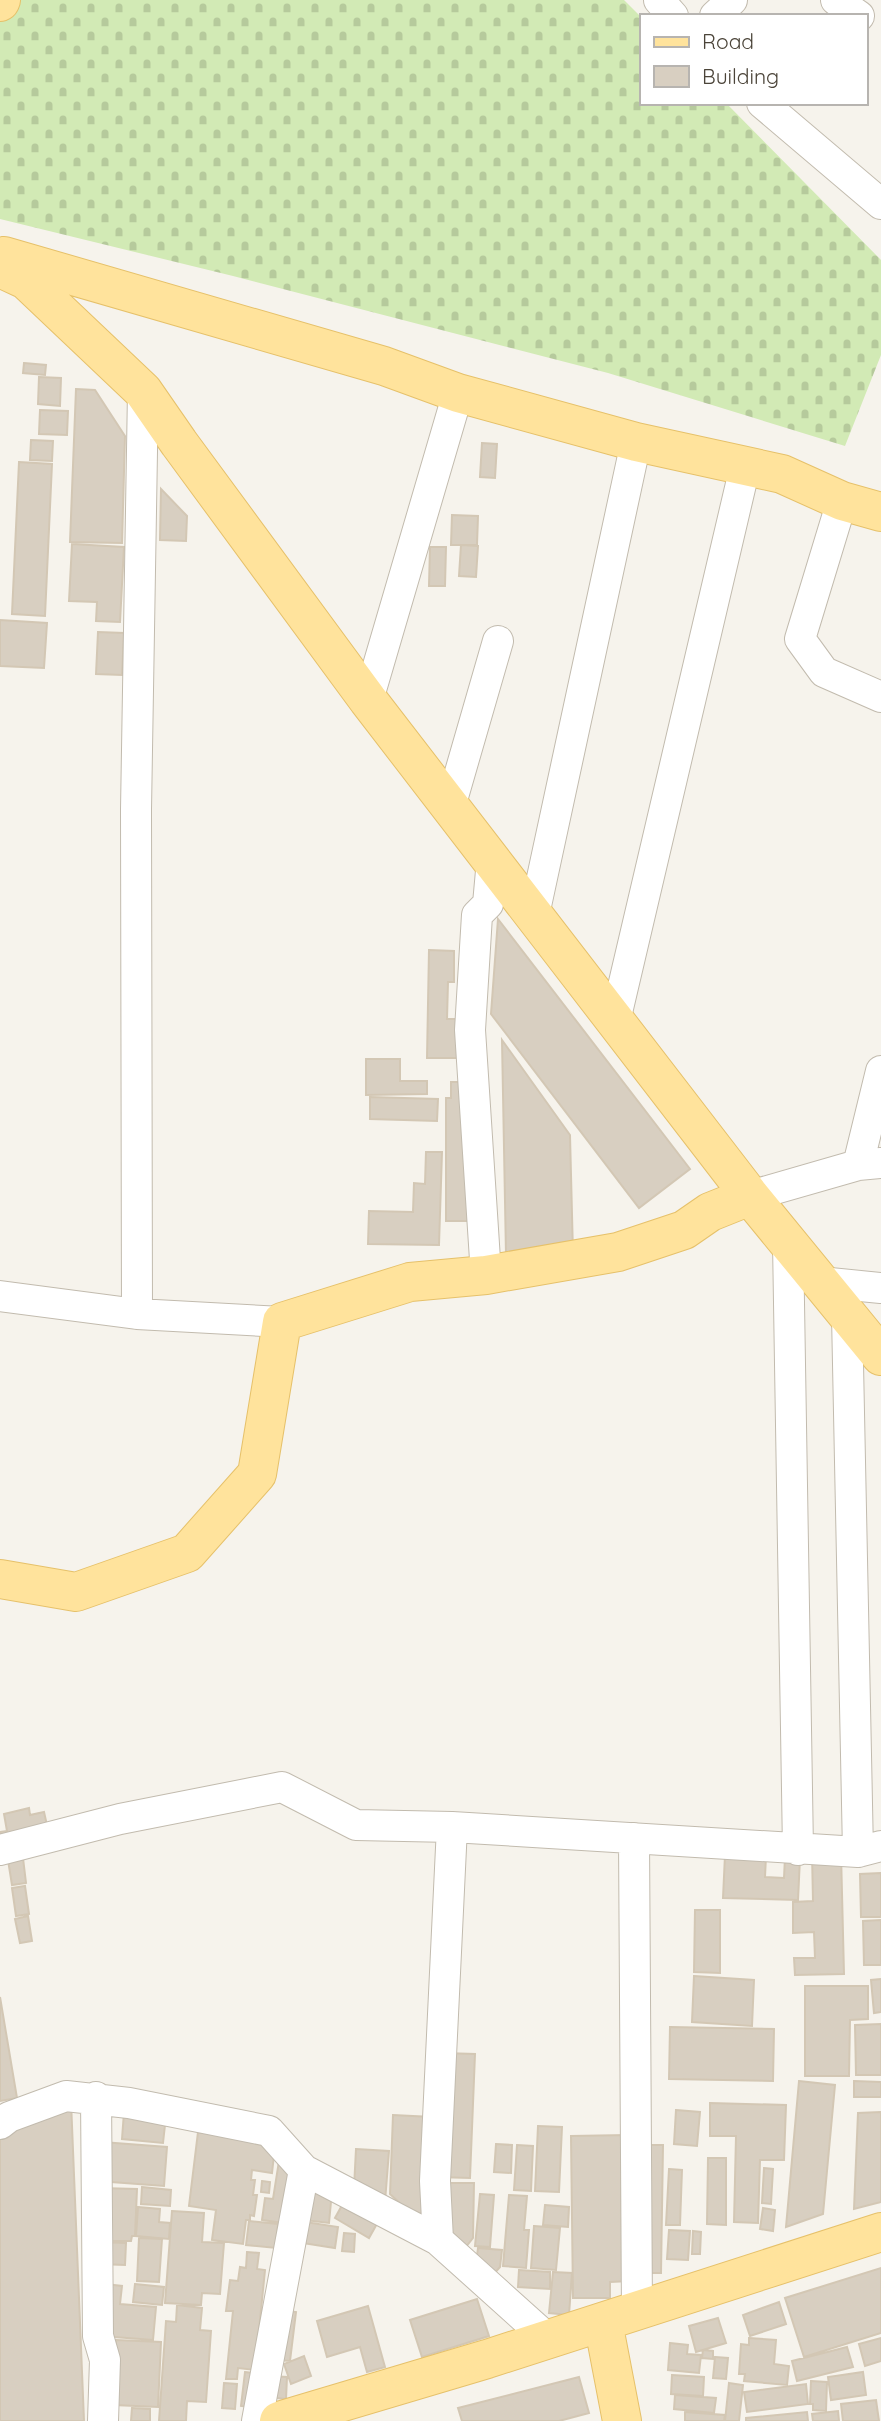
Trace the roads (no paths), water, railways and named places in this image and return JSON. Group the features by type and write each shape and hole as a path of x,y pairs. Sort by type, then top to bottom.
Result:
{"main road":[{"path":"0,255 384,366 458,393 636,442 782,474 842,500 881,512"},
{"path":"0,268 26,280 143,391 368,700 750,1196 881,1356"},
{"path":"0,1579 76,1592 187,1553 257,1474 282,1322 410,1282 486,1275 618,1252 684,1230 710,1212 750,1196"},
{"path":"291,2419 620,2317 881,2232"},
{"path":"620,2317 622,2421"}],"street":[{"path":"659,0 671,14"},
{"path":"717,14 732,0"},
{"path":"836,0 856,14"},
{"path":"764,105 881,204"},
{"path":"137,1314 135,810 143,391"},
{"path":"368,700 458,393"},
{"path":"534,915 636,442"},
{"path":"615,1020 745,467"},
{"path":"842,500 800,639 824,672 881,698"},
{"path":"450,807 499,641"},
{"path":"486,1275 470,1030 477,915 488,904 492,860"},
{"path":"750,1196 870,1164 881,1071"},
{"path":"788,1242 798,1850"},
{"path":"820,1282 881,1287"},
{"path":"0,1296 137,1314 282,1322"},
{"path":"0,1850 120,1819 282,1787 356,1825 452,1827 798,1850 870,1849 847,1315"},
{"path":"438,2240 435,2181 452,1827"},
{"path":"620,2317 634,1838"},
{"path":"0,2123 66,2095 96,2097 270,2131 303,2170 438,2240 548,2339"},
{"path":"96,2097 95,2206 98,2336 105,2360 103,2421"},
{"path":"257,2421 303,2170"}]}
